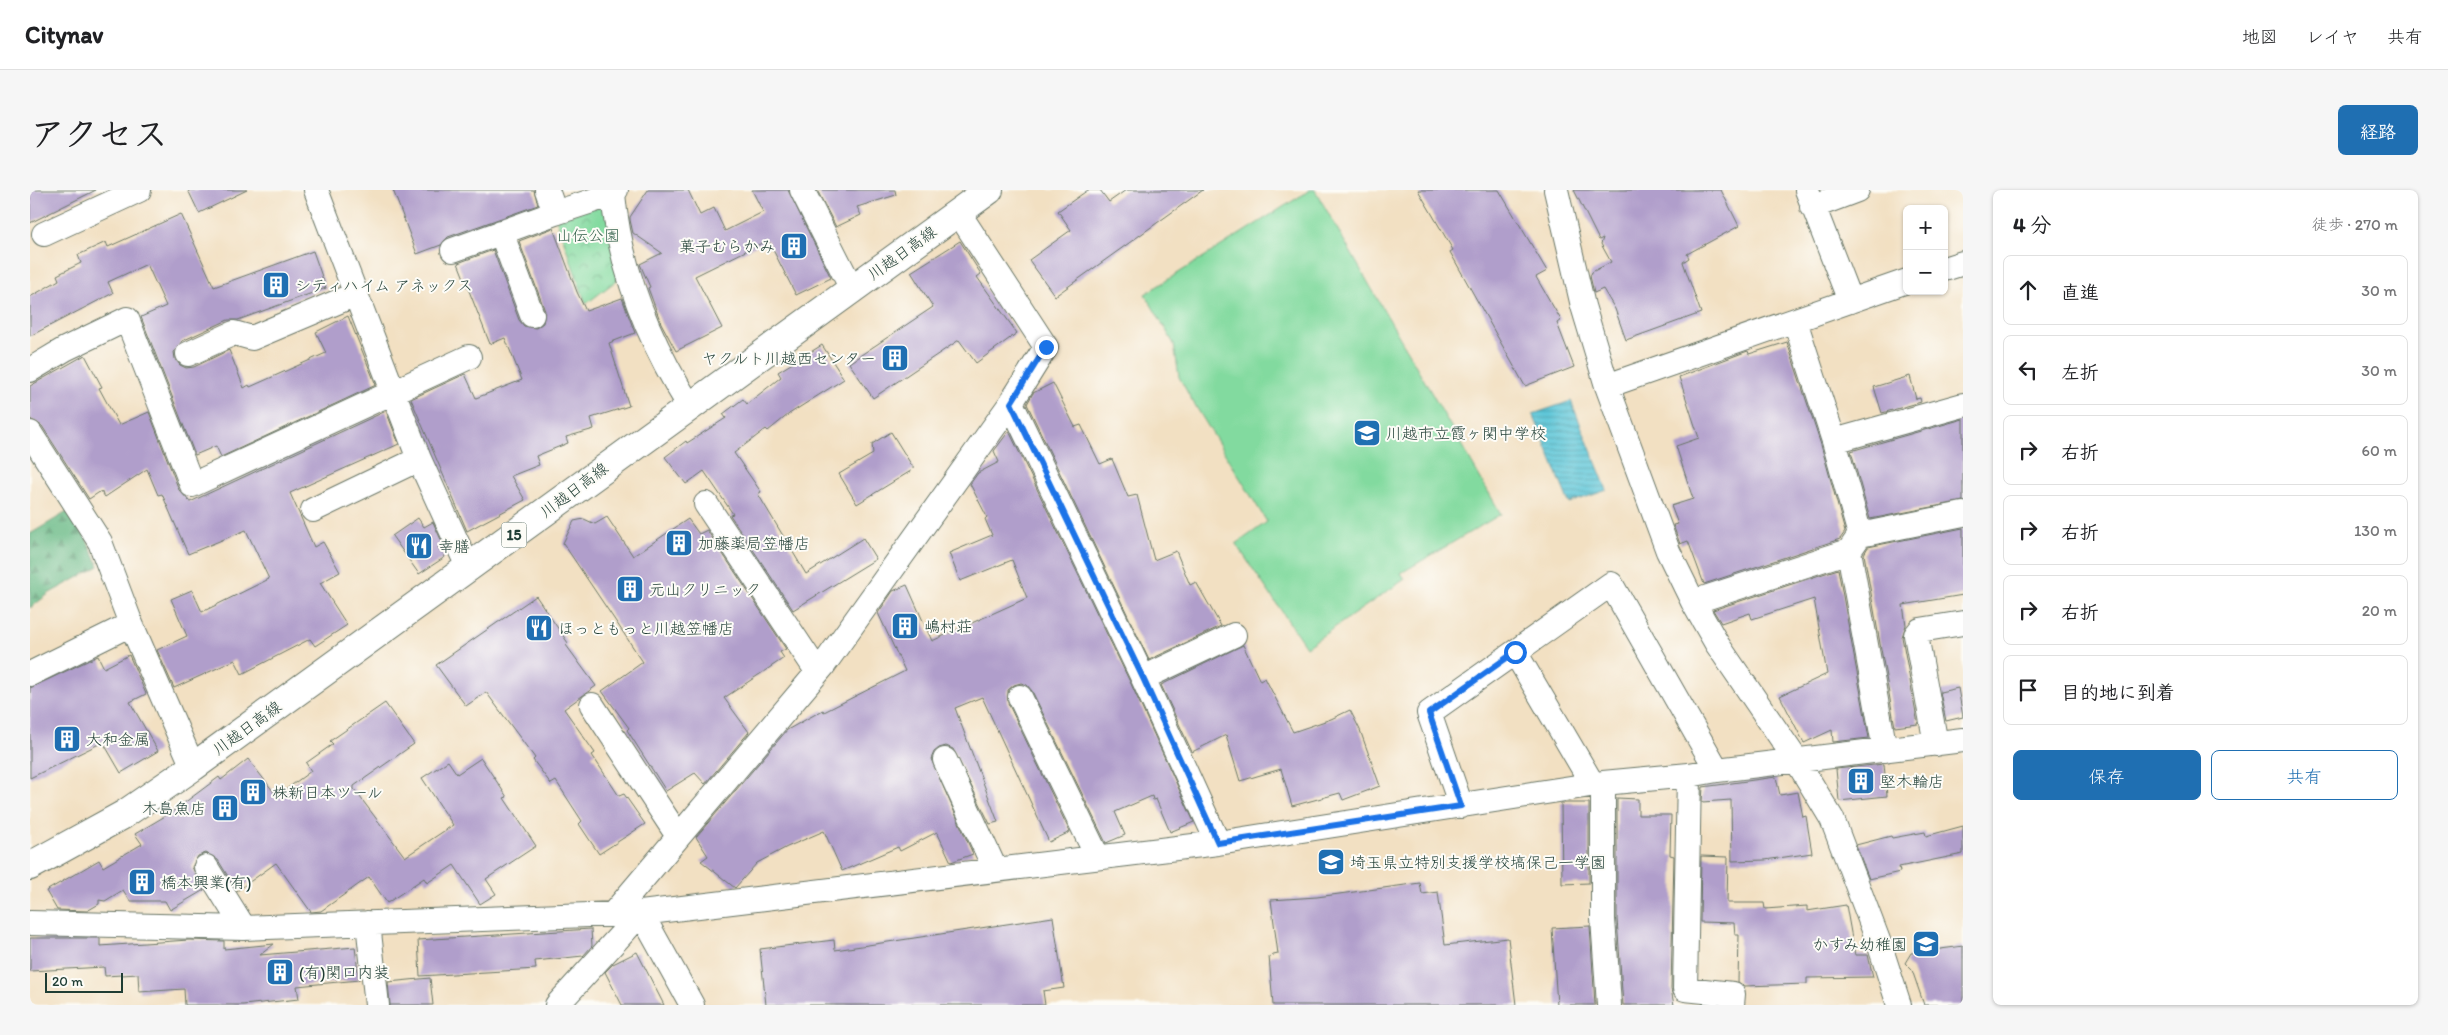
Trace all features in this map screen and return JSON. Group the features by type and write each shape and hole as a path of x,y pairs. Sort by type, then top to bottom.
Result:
{"main road":[{"name":"川越日高線","path":"30,866 122,815 193,767 468,569 689,405 852,289 962,203 989,190"}],"street":[{"path":"44,234 139,190"},
{"path":"316,190 393,393 468,569"},
{"path":"547,190 555,213"},
{"path":"802,190 852,289"},
{"path":"1556,190 1583,306 1607,386 1665,543 1692,602 1717,644 1797,761 1832,819 1879,943 1899,1005"},
{"path":"1850,300 1810,198 1857,190"},
{"path":"454,250 614,192 618,238 628,277 643,316 689,405"},
{"path":"613,914 817,671 1011,403 1046,347 962,203"},
{"path":"501,232 532,315"},
{"path":"1948,268 1963,263"},
{"path":"1607,386 1850,300 1903,283"},
{"path":"188,354 234,333 252,338 356,294"},
{"path":"30,370 65,349 127,319 192,485 469,356"},
{"path":"1795,321 1834,441 1855,543 1885,750"},
{"path":"1011,403 1143,678 1218,843"},
{"path":"1834,441 1963,405"},
{"path":"30,433 100,542 131,624 193,767"},
{"path":"313,510 420,459"},
{"path":"706,504 817,671"},
{"path":"1692,602 1855,543 1963,514"},
{"path":"1461,806 1429,713 1611,584 1717,770"},
{"path":"1936,744 1916,635 1920,630 1963,623"},
{"path":"30,674 131,624"},
{"path":"1143,678 1234,635"},
{"path":"1515,652 1598,784 1603,919 1609,1005"},
{"path":"1020,698 1097,856"},
{"path":"592,705 678,836"},
{"path":"30,922 244,928 641,913 1097,856 1218,843 1598,784 1689,776 1717,770 1963,740"},
{"path":"945,760 995,869"},
{"path":"1689,776 1685,989 1733,994 1732,1005"},
{"path":"206,867 244,928"},
{"path":"557,1005 641,913"},
{"path":"641,913 692,1005"},
{"path":"368,923 377,1005"}],"green space":[{"path":"1310,190 1315,190 1501,514 1401,573 1405,579 1306,647 1236,544 1267,522 1179,377 1174,344 1145,294"},
{"name":"山伝公園","path":"608,203 621,277 586,304 556,219"},
{"path":"67,512 86,538 99,566 50,593 30,608 30,534"}],"water":[{"path":"1571,401 1607,490 1569,503 1533,414"}],"building":[{"path":"30,190 96,190 30,223"},
{"path":"188,190 247,190 199,213"},
{"path":"393,190 534,190 538,205 448,237 441,245 417,254"},
{"path":"648,190 688,190 700,215 714,208 725,231 763,212 752,190 788,190 831,278 796,295 768,240 695,276 722,328 676,351 661,323 648,288 650,287 640,264 662,253 633,233 630,220 630,217"},
{"path":"817,190 895,190 896,195 857,207 861,215 836,227"},
{"path":"1088,190 1100,190 1109,202 1126,190 1203,190 1055,296 1029,260 1071,230 1058,211"},
{"path":"1418,190 1499,190 1547,271 1536,277 1561,320 1557,323 1574,367 1525,386 1450,252 1453,250"},
{"path":"1574,190 1721,190 1739,226 1687,254 1689,258 1683,262 1701,313 1626,340 1615,309 1603,289 1594,293 1590,276 1592,272 1611,262 1601,244 1603,238 1599,240"},
{"path":"181,214 214,287 313,251 326,288 238,320 228,320 182,341 174,352 175,359 180,365 186,368 194,367 229,350 244,388 249,385 250,387 326,353 316,332 348,316 376,385 221,457 216,446 195,455 141,317 166,306 147,264 108,282 113,293 30,336 30,297 59,280 57,275 81,263 78,255 106,242 108,247"},
{"path":"553,228 586,311 622,298 635,333 609,343 629,406 591,418 594,429 566,437 568,443 536,456 539,465 511,476 525,500 467,531 411,399 465,374 476,398 522,380 505,338 490,344 458,263 493,250 519,320 524,326 536,328 543,323 545,311 519,241"},
{"path":"960,241 981,274 977,277 1017,333 976,363 959,340 873,398 849,363 933,307 911,272"},
{"path":"1787,342 1821,445 1845,532 1840,539 1704,584 1688,541 1680,544 1673,525 1678,524 1671,506 1693,499 1676,446 1699,438 1679,377 1748,351 1749,354"},
{"path":"822,345 844,379 789,414 768,431 766,429 734,453 761,492 758,494 806,574 863,538 876,559 793,610 730,515 733,514 704,471 686,484 665,457 686,441 687,443 726,418 723,414 743,399 747,404 781,377 778,372"},
{"path":"85,355 102,387 99,388 119,425 149,412 179,490 190,502 386,411 399,444 290,493 314,547 323,542 340,572 320,583 347,625 315,646 310,639 242,674 235,660 174,688 157,650 187,636 171,599 192,590 202,612 269,579 246,530 188,554 162,494 158,495 147,469 105,497 101,491 89,499 42,426 30,419 30,386"},
{"path":"1910,376 1916,399 1920,398 1921,402 1882,413 1874,387"},
{"path":"1053,383 1075,427 1081,425 1100,464 1112,459 1128,497 1137,495 1154,560 1176,551 1190,585 1196,582 1221,626 1149,660 1027,404 1033,393"},
{"path":"1963,419 1963,501 1870,519 1851,451"},
{"path":"1009,431 1131,684 1194,822 1170,832 1156,799 1153,800 1152,796 1115,812 1125,835 1106,843 1032,691 1027,685 1021,683 1014,685 1008,690 1008,703 1070,832 1049,842 982,697 955,708 998,822 990,824 953,749 946,746 939,748 934,752 931,759 973,854 951,862 937,832 900,851 898,847 842,871 824,831 787,847 757,863 735,888 701,861 708,856 696,837 787,730 823,710 824,712 905,671 878,613 893,591 907,585 932,641 1027,598 1012,560 960,581 949,553 992,535 985,519 987,517 970,484 978,473 999,462 994,451"},
{"path":"891,432 914,469 857,504 839,474 873,454 872,444"},
{"path":"607,517 633,556 688,519 699,534 707,530 786,649 780,652 784,658 724,698 749,732 705,784 695,773 666,791 627,730 629,728 602,691 643,662 563,543 574,521 584,519 595,524"},
{"name":"幸膳","path":"418,518 424,527 433,522 443,544 438,547 445,557 419,574 392,536"},
{"path":"1963,528 1963,595 1903,605 1906,625 1902,637 1918,724 1895,727 1864,554 1868,547"},
{"path":"1838,569 1869,738 1833,742 1832,730 1804,743 1780,696 1827,674 1814,599 1752,619 1750,613 1721,623 1713,610"},
{"path":"536,596 568,643 566,645 596,686 564,709 595,753 592,755 619,796 624,794 645,824 599,854 579,824 582,821 556,781 551,784 533,760 535,758 486,692 466,706 436,665"},
{"path":"1243,645 1260,681 1265,678 1293,732 1331,719 1350,710 1360,730 1380,786 1343,800 1340,793 1292,806 1281,769 1240,781 1226,735 1192,752 1161,685"},
{"path":"129,655 146,694 130,702 158,751 121,773 103,742 30,778 30,688 98,656 104,668"},
{"path":"1958,688 1963,717 1946,721 1940,692"},
{"path":"385,703 414,744 354,786 354,789 405,857 453,825 422,778 448,761 457,774 481,758 507,797 504,798 536,846 486,879 496,894 480,904 454,865 427,883 424,878 387,903 369,877 321,911 311,912 276,863 237,891 218,860 206,853 198,856 192,867 204,890 170,910 165,901 130,901 123,890 105,901 99,900 99,904 87,911 57,910 46,891 99,860 103,867 142,844 135,834 172,812 219,777 221,780 248,759 277,796 311,771 306,763 333,744 330,741"},
{"name":"堅木輪店","path":"1884,764 1887,796 1839,801 1836,769"},
{"path":"1776,777 1780,795 1798,792 1803,817 1806,816 1812,853 1765,860 1732,861 1731,800 1702,802 1703,787"},
{"path":"1617,798 1638,799 1638,815 1671,815 1670,855 1674,856 1671,989 1674,1005 1623,1005 1617,919"},
{"path":"1561,803 1589,803 1589,883 1562,884"},
{"path":"1963,826 1963,854 1899,867 1900,872 1869,879 1856,845 1891,836 1892,838 1925,832 1926,836"},
{"path":"1701,856 1728,857 1727,903 1764,903 1765,909 1807,906 1807,911 1846,905 1855,955 1868,955 1873,977 1807,978 1807,984 1744,986 1738,982 1739,935 1735,935 1734,923 1700,922"},
{"path":"1420,883 1422,894 1438,892 1445,945 1508,938 1516,1005 1273,1005 1269,956 1278,954 1271,900 1317,897"},
{"path":"1053,917 1064,988 1043,991 1045,1005 766,1005 760,949 834,940 835,950"},
{"path":"1590,926 1595,1005 1557,1005 1552,928"},
{"path":"591,929 592,946 583,956 535,961 536,969 420,976 418,940"},
{"path":"30,938 100,938 100,946 189,940 224,941 224,949 274,944 260,955 355,947 359,980 297,986 299,999 243,1005 185,1005 184,989 139,992 138,974 105,976 104,967 30,971"},
{"path":"1963,946 1963,1005 1924,1005 1912,970 1905,963 1911,953"},
{"path":"637,952 664,1005 622,1005 605,972 613,964"},
{"path":"430,978 433,1005 390,1005 388,982"}],"place":[{"name":"菓子むらかみ","path":"794,246"},
{"name":"シティハイム アネックス","path":"276,285"},
{"name":"ヤクルト川越西センター","path":"895,358"},
{"name":"川越市立霞ヶ関中学校","path":"1367,433"},
{"name":"加藤薬局笠幡店","path":"679,543"},
{"name":"幸膳","path":"419,546"},
{"name":"元山クリニック","path":"630,589"},
{"name":"嶋村荘","path":"905,626"},
{"name":"ほっともっと川越笠幡店","path":"539,628"},
{"name":"大和金属","path":"67,739"},
{"name":"堅木輪店","path":"1861,781"},
{"name":"株新日本ツール","path":"253,792"},
{"name":"木島魚店","path":"225,808"},
{"name":"埼玉県立特別支援学校塙保己一学園","path":"1331,862"},
{"name":"橋本興業(有)","path":"142,882"},
{"name":"かすみ幼稚園","path":"1926,944"},
{"name":"(有)関口内装","path":"280,972"}],"route":[{"path":"1046,347 1011,403 1143,678 1218,843 1461,806 1429,713 1515,652"}]}
